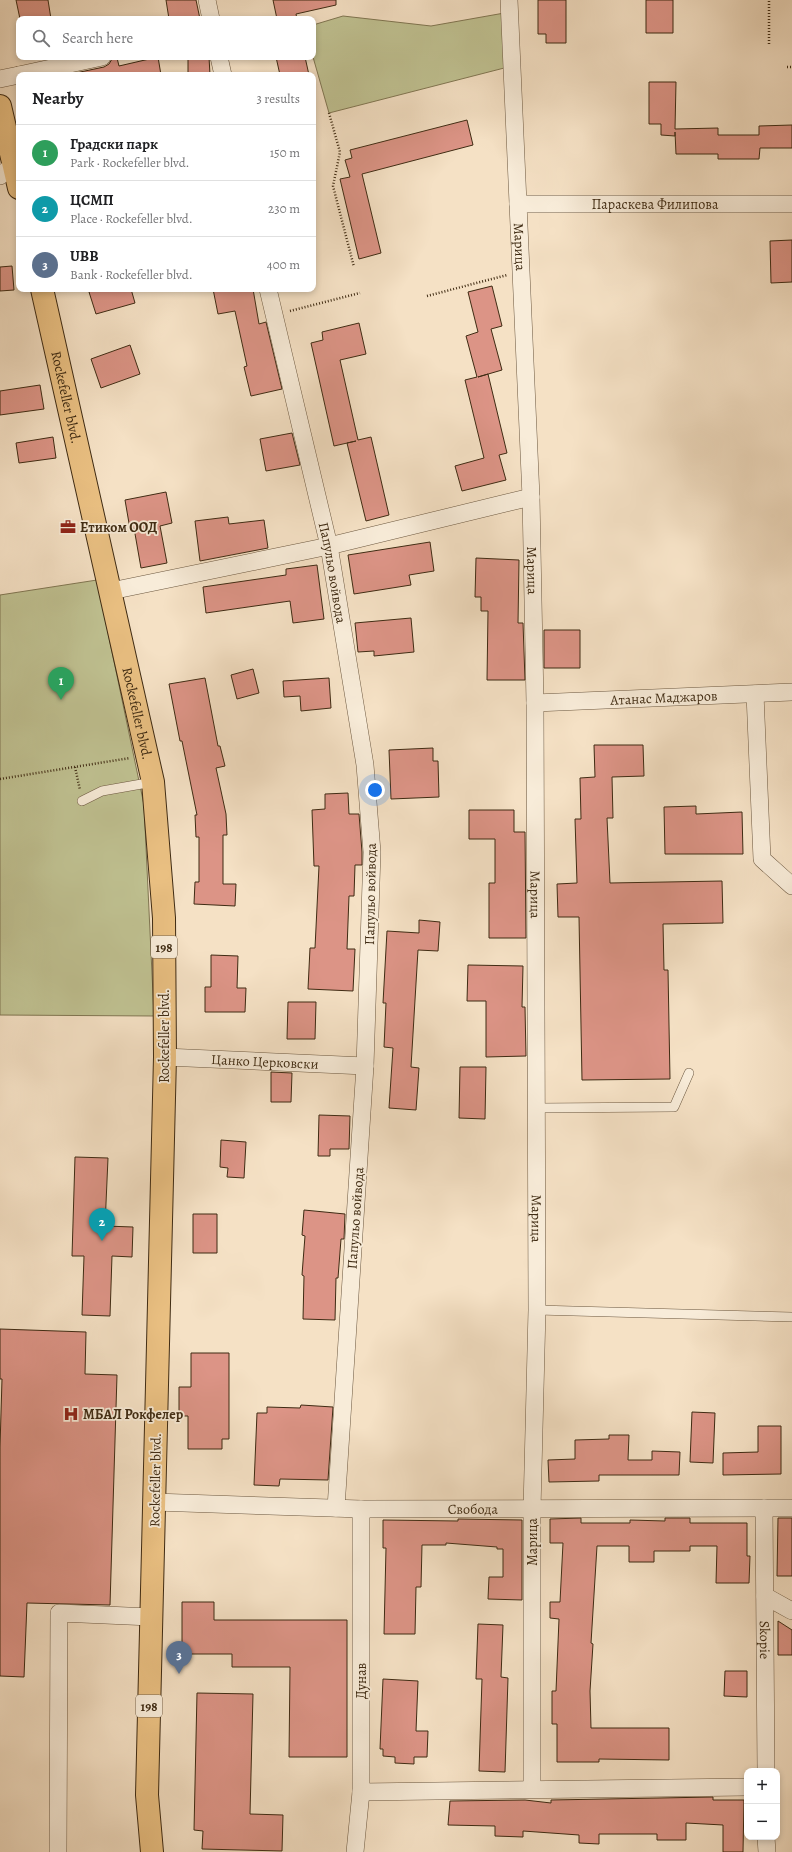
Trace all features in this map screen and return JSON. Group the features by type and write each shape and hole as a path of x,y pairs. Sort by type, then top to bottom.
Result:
{"main road":[{"path":"0,106 7,170 16,184"},
{"name":"Rockefeller blvd.","path":"43,292 153,782 164,918 165,1057 147,1795 152,1852"},
{"name":"Rockefeller blvd.","path":"138,1852 147,1795"}],"street":[{"path":"207,0 210,16"},
{"name":"Марица","path":"509,0 531,497 535,704 537,1310 532,1509 532,1789"},
{"path":"33,72 88,60"},
{"path":"220,60 222,72"},
{"path":"0,79 16,76"},
{"name":"Параскева Филипова","path":"518,204 792,204"},
{"name":"Папульо войвода","path":"269,292 329,546 365,765 372,852 365,1066 336,1508"},
{"path":"111,591 329,546 531,497"},
{"name":"Атанас Маджаров","path":"535,704 792,692"},
{"path":"755,694 762,859 792,886"},
{"name":"Цанко Церковски","path":"165,1057 365,1066"},
{"name":"Свобода","path":"154,1502 361,1509 792,1508"},
{"name":"Skopie","path":"764,1508 766,1768"},
{"name":"Дунав","path":"355,1852 361,1792 361,1509"},
{"path":"765,1596 792,1610"},
{"path":"58,1852 59,1614 151,1617"},
{"path":"361,1792 744,1787"},
{"path":"766,1840 767,1852"}],"lane":[{"path":"82,801 102,791 153,782"},
{"path":"537,1108 674,1107 689,1073"},
{"path":"537,1310 792,1317"}],"path":[{"path":"769,0 769,44"},
{"path":"787,67 792,67"},
{"path":"329,113 340,152 333,186 354,267"},
{"path":"427,296 521,272"},
{"path":"274,315 360,293"},
{"path":"0,779 147,755"},
{"path":"75,767 82,801"}],"green space":[{"path":"510,12 512,66 329,113 314,60 316,60 316,24 343,16 431,26"},
{"path":"97,580 144,805 154,1016 0,1015 0,595"}],"building":[{"path":"16,0 48,0 51,16 19,16"},
{"path":"166,0 196,0 199,16 169,16"},
{"path":"273,0 336,0 336,5 296,14 296,16 276,16"},
{"path":"538,0 566,0 566,43 546,43 546,34 538,34"},
{"path":"646,0 673,0 673,33 646,33"},
{"path":"111,60 118,60 119,66 145,60 158,60 160,72 80,72 104,67 109,64"},
{"path":"188,60 209,60 210,72 188,72"},
{"path":"277,60 306,60 308,72 279,72"},
{"path":"649,82 676,82 675,129 718,128 718,135 759,135 759,126 792,125 792,148 760,148 759,159 718,159 718,154 676,154 675,132 675,136 661,135 661,124 649,124"},
{"path":"467,120 473,145 362,174 381,253 359,259 340,179 350,177 345,160 352,158 350,150"},
{"path":"792,240 792,282 771,283 770,241"},
{"path":"12,266 14,290 0,291 0,267"},
{"path":"492,286 502,326 491,329 502,370 488,374 507,453 499,455 506,480 462,491 455,466 484,458 465,380 477,377 466,336 478,332 468,292"},
{"path":"89,292 132,292 135,303 96,314"},
{"path":"214,292 254,292 259,324 266,322 282,389 251,396 244,367 247,366 235,311 218,314"},
{"path":"359,323 366,354 340,360 358,440 371,437 389,515 366,521 347,443 334,446 311,343 323,340 322,332"},
{"path":"130,345 140,374 101,388 91,359"},
{"path":"40,385 44,409 0,415 0,391"},
{"path":"292,433 300,465 266,471 260,439"},
{"path":"53,437 56,458 19,463 16,443"},
{"path":"166,492 172,523 160,526 167,563 141,568 134,528 130,529 125,500"},
{"path":"228,517 229,524 264,520 268,548 200,561 195,521"},
{"path":"430,542 434,571 409,575 411,585 354,594 348,555"},
{"path":"476,558 519,560 518,623 523,623 525,680 487,680 488,611 481,611 481,597 475,597"},
{"path":"317,565 324,619 293,623 290,601 206,613 203,587 286,575 286,569"},
{"path":"411,618 414,652 374,656 374,651 358,652 355,623"},
{"path":"544,630 580,630 580,668 544,668"},
{"path":"253,669 259,693 237,699 231,675"},
{"path":"205,678 218,746 220,746 225,766 216,768 226,814 227,835 223,835 223,884 236,884 235,906 194,904 195,882 199,882 199,837 196,837 195,815 197,815 169,684"},
{"path":"329,678 331,708 301,711 300,696 284,697 283,681"},
{"path":"594,745 643,745 644,776 612,777 613,818 607,818 610,883 722,881 723,923 663,924 664,970 668,970 670,1079 582,1080 579,917 558,917 557,884 577,883 575,819 581,819 580,778 595,777"},
{"path":"433,748 433,761 438,761 439,797 391,799 389,750"},
{"path":"348,793 349,814 359,814 362,852 362,865 355,865 354,896 349,896 347,949 355,949 353,991 308,989 310,948 315,948 319,866 314,866 312,810 325,809 325,794"},
{"path":"696,806 696,814 742,812 743,854 665,854 664,807"},
{"path":"469,810 514,810 514,832 525,832 526,938 489,938 489,883 495,883 495,839 469,839"},
{"path":"419,920 440,922 438,951 418,950 411,1067 419,1068 416,1110 389,1108 393,1048 384,1047 386,1003 383,1003 387,931 419,933"},
{"path":"211,955 238,956 237,988 246,988 245,1012 205,1012 205,987 211,987"},
{"path":"468,965 523,966 522,1007 525,1007 526,1056 486,1057 486,1001 467,1001"},
{"path":"288,1002 316,1002 315,1039 287,1039"},
{"path":"460,1067 486,1067 485,1119 459,1118"},
{"path":"271,1072 292,1073 291,1102 271,1102"},
{"path":"319,1115 350,1116 349,1149 330,1149 330,1156 318,1156"},
{"path":"221,1140 246,1142 244,1178 227,1177 228,1168 220,1167"},
{"path":"75,1157 108,1158 105,1226 133,1227 132,1257 112,1256 110,1316 82,1315 84,1256 72,1256"},
{"path":"304,1210 345,1214 344,1239 341,1239 338,1278 336,1278 335,1320 303,1319 304,1276 302,1275 305,1236 302,1235"},
{"path":"193,1214 217,1214 217,1253 193,1253"},
{"path":"0,1329 86,1332 85,1374 117,1375 110,1605 27,1603 24,1677 0,1676 0,1447 2,1379 0,1379"},
{"path":"191,1353 229,1353 229,1439 222,1439 222,1449 188,1449 188,1416 179,1416 179,1387 191,1387"},
{"path":"301,1405 333,1407 328,1480 280,1479 279,1486 254,1485 257,1413 267,1413 267,1407 300,1408"},
{"path":"692,1412 715,1413 713,1463 690,1462"},
{"path":"758,1426 781,1426 781,1474 723,1475 723,1453 758,1452"},
{"path":"609,1435 629,1435 628,1460 652,1460 652,1451 680,1452 679,1475 599,1475 599,1481 549,1482 548,1460 575,1459 575,1440 609,1439"},
{"path":"581,1518 581,1523 630,1523 630,1520 665,1521 665,1518 690,1518 690,1523 747,1523 747,1556 750,1556 749,1583 716,1583 717,1546 690,1546 690,1551 654,1551 654,1562 629,1562 629,1546 597,1546 591,1643 593,1644 590,1691 591,1728 669,1728 669,1760 599,1759 599,1762 557,1762 557,1724 552,1724 552,1691 556,1691 559,1619 550,1618 550,1602 560,1602 563,1543 550,1543 550,1519"},
{"path":"778,1518 792,1518 792,1576 777,1576"},
{"path":"458,1519 522,1520 522,1600 488,1599 489,1577 503,1577 503,1549 497,1549 497,1547 446,1543 446,1545 422,1545 421,1587 416,1587 415,1634 384,1634 386,1548 383,1548 383,1520 458,1521"},
{"path":"182,1602 214,1602 214,1620 347,1620 347,1757 289,1757 290,1667 232,1667 232,1654 182,1654"},
{"path":"778,1621 792,1630 792,1655 778,1655"},
{"path":"478,1624 503,1625 501,1677 508,1678 505,1772 479,1771 482,1679 476,1679"},
{"path":"725,1671 747,1671 747,1697 724,1696"},
{"path":"383,1679 418,1681 416,1731 428,1731 427,1757 414,1757 414,1764 395,1763 395,1757 383,1756 383,1749 380,1749"},
{"path":"197,1693 253,1694 250,1814 283,1815 282,1851 202,1849 203,1831 194,1830"},
{"path":"713,1797 713,1800 744,1800 743,1852 723,1852 723,1825 686,1823 686,1840 657,1840 657,1834 599,1834 599,1844 579,1843 579,1835 523,1831 523,1837 495,1836 495,1826 448,1825 450,1801 525,1800 551,1803 551,1800"}],"place":[{"name":"Етиком ООД","path":"68,527"},
{"name":"Градски парк","path":"61,700"},
{"name":"ЦСМП","path":"102,1241"},
{"name":"МБАЛ Рокфелер","path":"71,1414"},
{"name":"UBB","path":"179,1674"}]}
